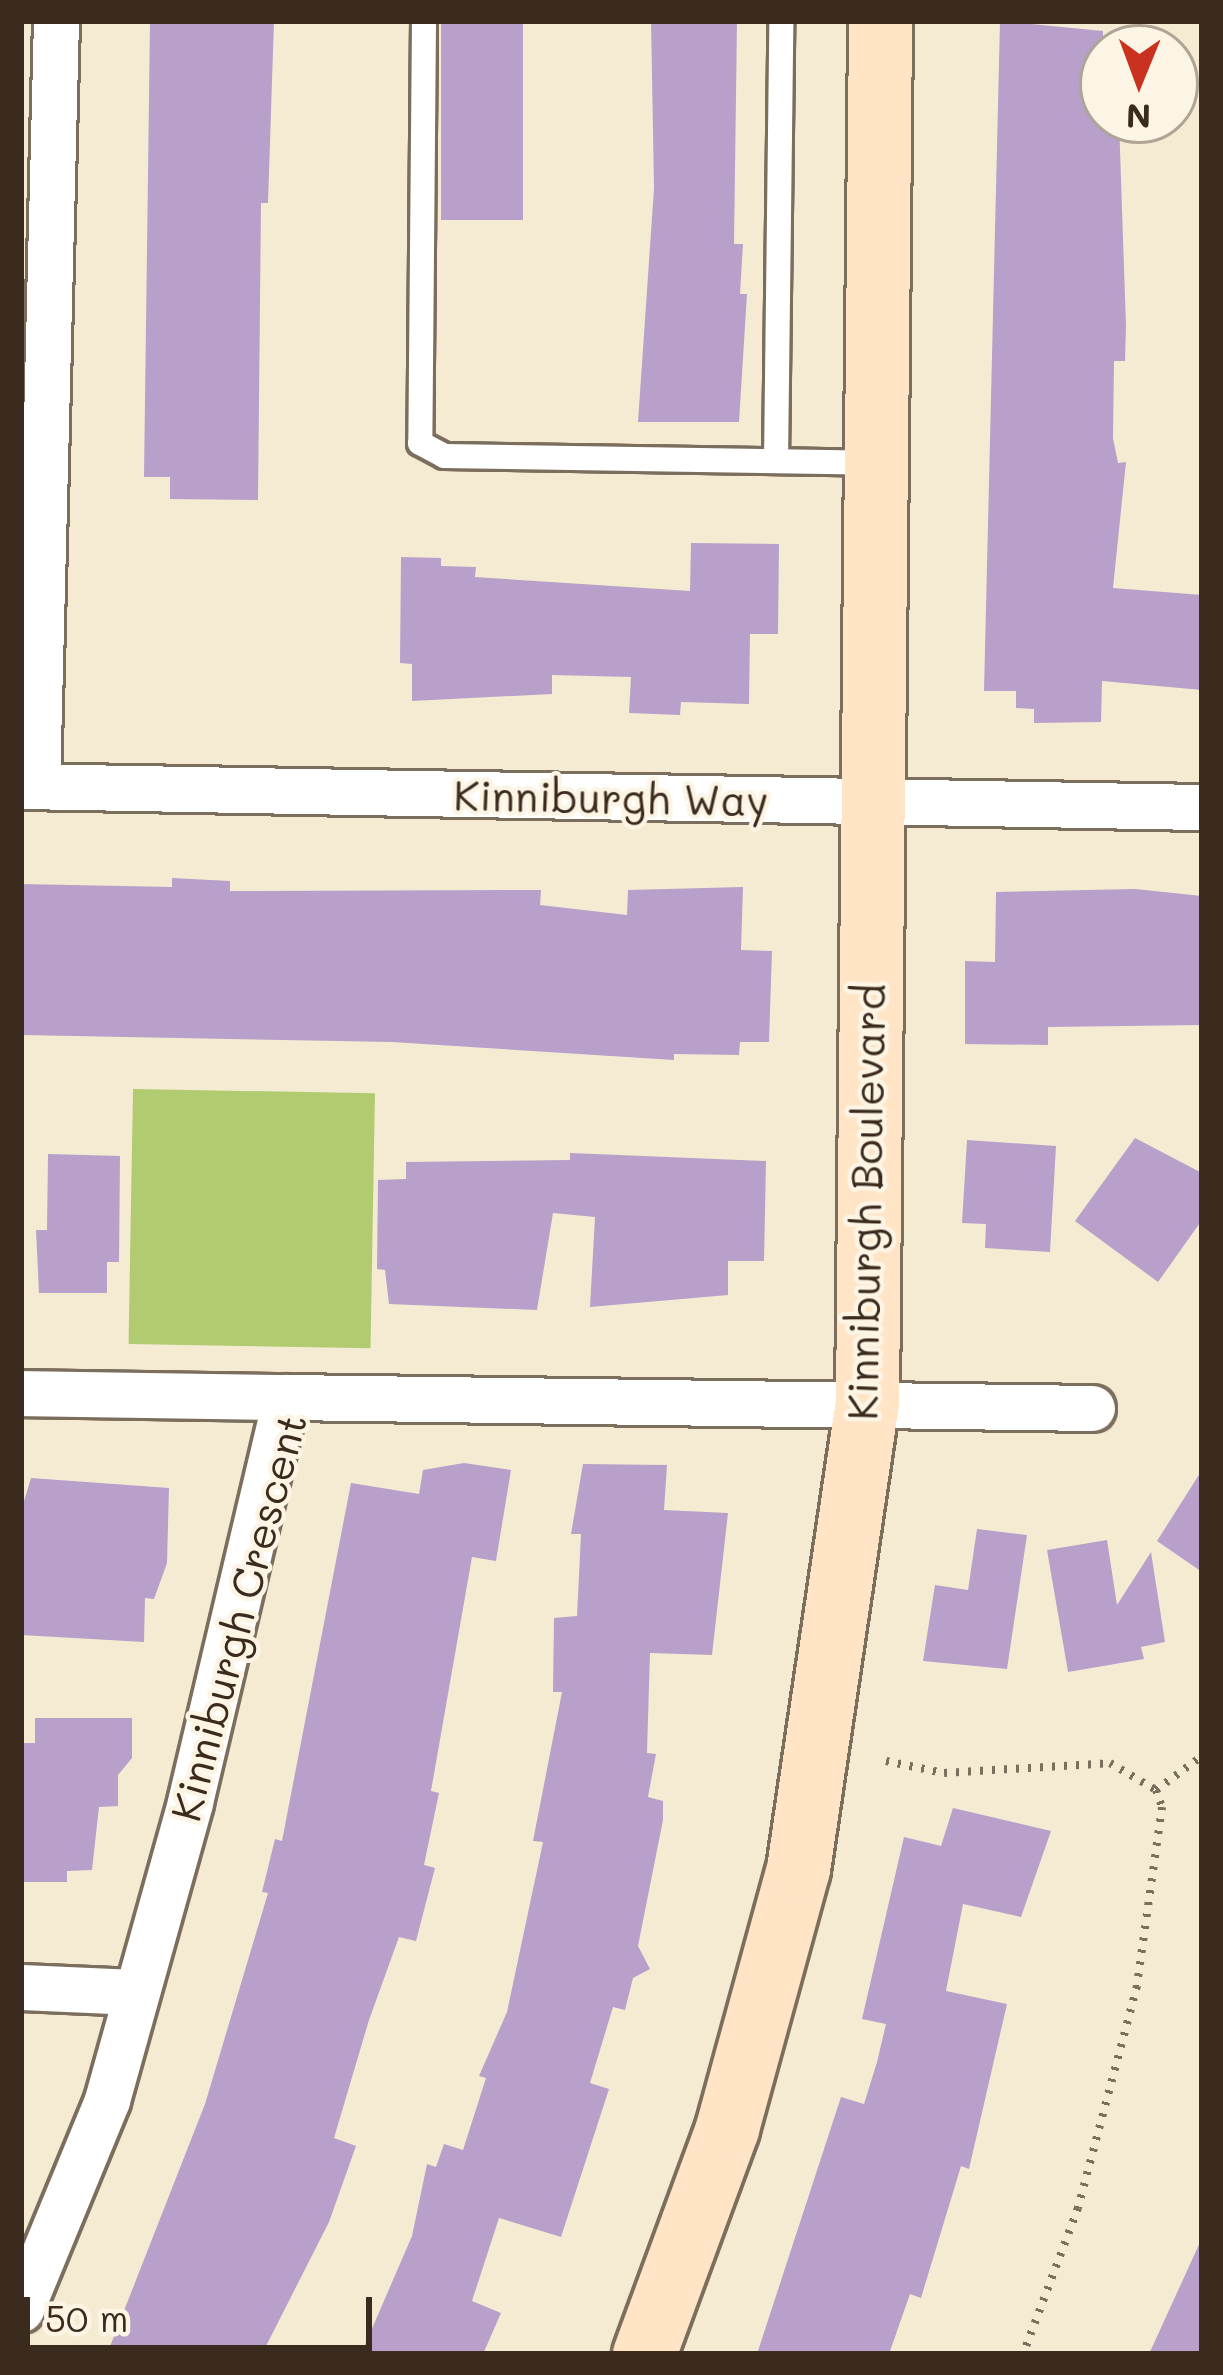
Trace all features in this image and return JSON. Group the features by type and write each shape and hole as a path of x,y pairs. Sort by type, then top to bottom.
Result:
{"street":[{"path":"29,786 37,194 56,21"},
{"name":"Kinniburgh Boulevard","path":"644,2354 727,2128 798,1869 867,1404 880,21"},
{"name":"Kinniburgh Way","path":"29,786 1202,807"},
{"path":"21,1393 286,1396"},
{"name":"Kinniburgh Crescent","path":"21,2309 75,2192 135,1992 190,1802 286,1396 1092,1408"},
{"path":"21,1987 135,1992"}],"lane":[{"path":"424,21 420,443 444,455 875,463"},
{"path":"776,461 782,21"}],"path":[{"path":"1156,1790 1202,1756"},
{"path":"886,1761 944,1773 1110,1763 1156,1790 1162,1825 1137,1986 1078,2208 1023,2354"}],"green space":[{"path":"133,1089 375,1093 371,1348 129,1344"}],"building":[{"path":"150,21 274,21 268,203 261,203 258,500 170,499 170,477 144,477"},
{"path":"441,21 523,21 523,220 441,220"},
{"path":"651,21 737,21 734,244 743,244 740,294 747,294 739,422 638,422 654,188"},
{"path":"1000,21 1079,29 1079,144 1120,144 1126,326 1125,361 1114,361 1113,438 1118,463 1126,462 1113,588 1202,595 1202,690 1102,681 1101,722 1034,723 1034,709 1016,708 1016,691 984,691"},
{"path":"691,543 779,544 778,634 750,634 749,704 681,702 680,715 629,713 631,677 552,675 552,694 412,701 412,664 400,663 401,557 441,558 441,566 476,567 475,577 690,591"},
{"path":"172,878 230,881 230,891 541,890 540,905 627,915 628,890 743,887 741,950 772,951 769,1042 740,1042 739,1055 674,1054 674,1060 392,1042 21,1035 21,884 172,887"},
{"path":"1135,889 1202,896 1202,1025 1048,1027 1048,1045 965,1044 965,961 995,962 996,892"},
{"path":"1135,1138 1202,1173 1202,1220 1158,1282 1075,1221"},
{"path":"967,1140 1056,1146 1050,1252 985,1248 986,1224 962,1223"},
{"path":"570,1153 766,1161 764,1261 728,1261 728,1295 590,1307 595,1217 553,1213 537,1310 389,1304 385,1270 377,1269 378,1180 406,1179 406,1162 570,1160"},
{"path":"48,1154 120,1156 119,1262 107,1262 107,1293 39,1293 36,1230 47,1230"},
{"path":"464,1463 511,1470 496,1561 472,1557 431,1791 439,1793 424,1865 435,1868 416,1941 399,1937 369,2020 334,2138 356,2146 329,2222 262,2354 107,2354 205,2104 268,1893 262,1892 275,1839 282,1841 351,1483 419,1494 423,1470"},
{"path":"583,1464 667,1465 664,1510 728,1513 712,1655 650,1653 647,1753 656,1754 648,1797 663,1801 663,1820 638,1946 650,1969 633,1978 625,2010 613,2007 590,2083 609,2089 561,2237 499,2218 472,2301 501,2313 483,2354 361,2354 412,2236 427,2164 436,2167 444,2144 463,2150 486,2078 479,2076 507,2012 543,1842 533,1841 562,1692 553,1692 554,1618 577,1616 581,1534 571,1534"},
{"path":"1202,1470 1202,1572 1157,1541"},
{"path":"31,1478 169,1488 167,1563 154,1599 145,1598 144,1642 21,1635 21,1511"},
{"path":"977,1529 1027,1535 1007,1669 923,1661 935,1585 968,1590"},
{"path":"1107,1540 1117,1605 1151,1552 1165,1642 1141,1647 1144,1659 1068,1672 1047,1550"},
{"path":"35,1718 132,1718 132,1758 118,1775 118,1806 99,1807 92,1870 67,1871 67,1882 21,1882 21,1743 35,1743"},
{"path":"953,1808 1051,1831 1021,1917 963,1904 946,1991 1007,2004 969,2169 961,2166 921,2298 910,2294 889,2354 757,2354 841,2097 864,2104 877,2062 886,2024 862,2019 904,1837 941,1846"},
{"path":"1202,2238 1202,2354 1149,2354"}]}
